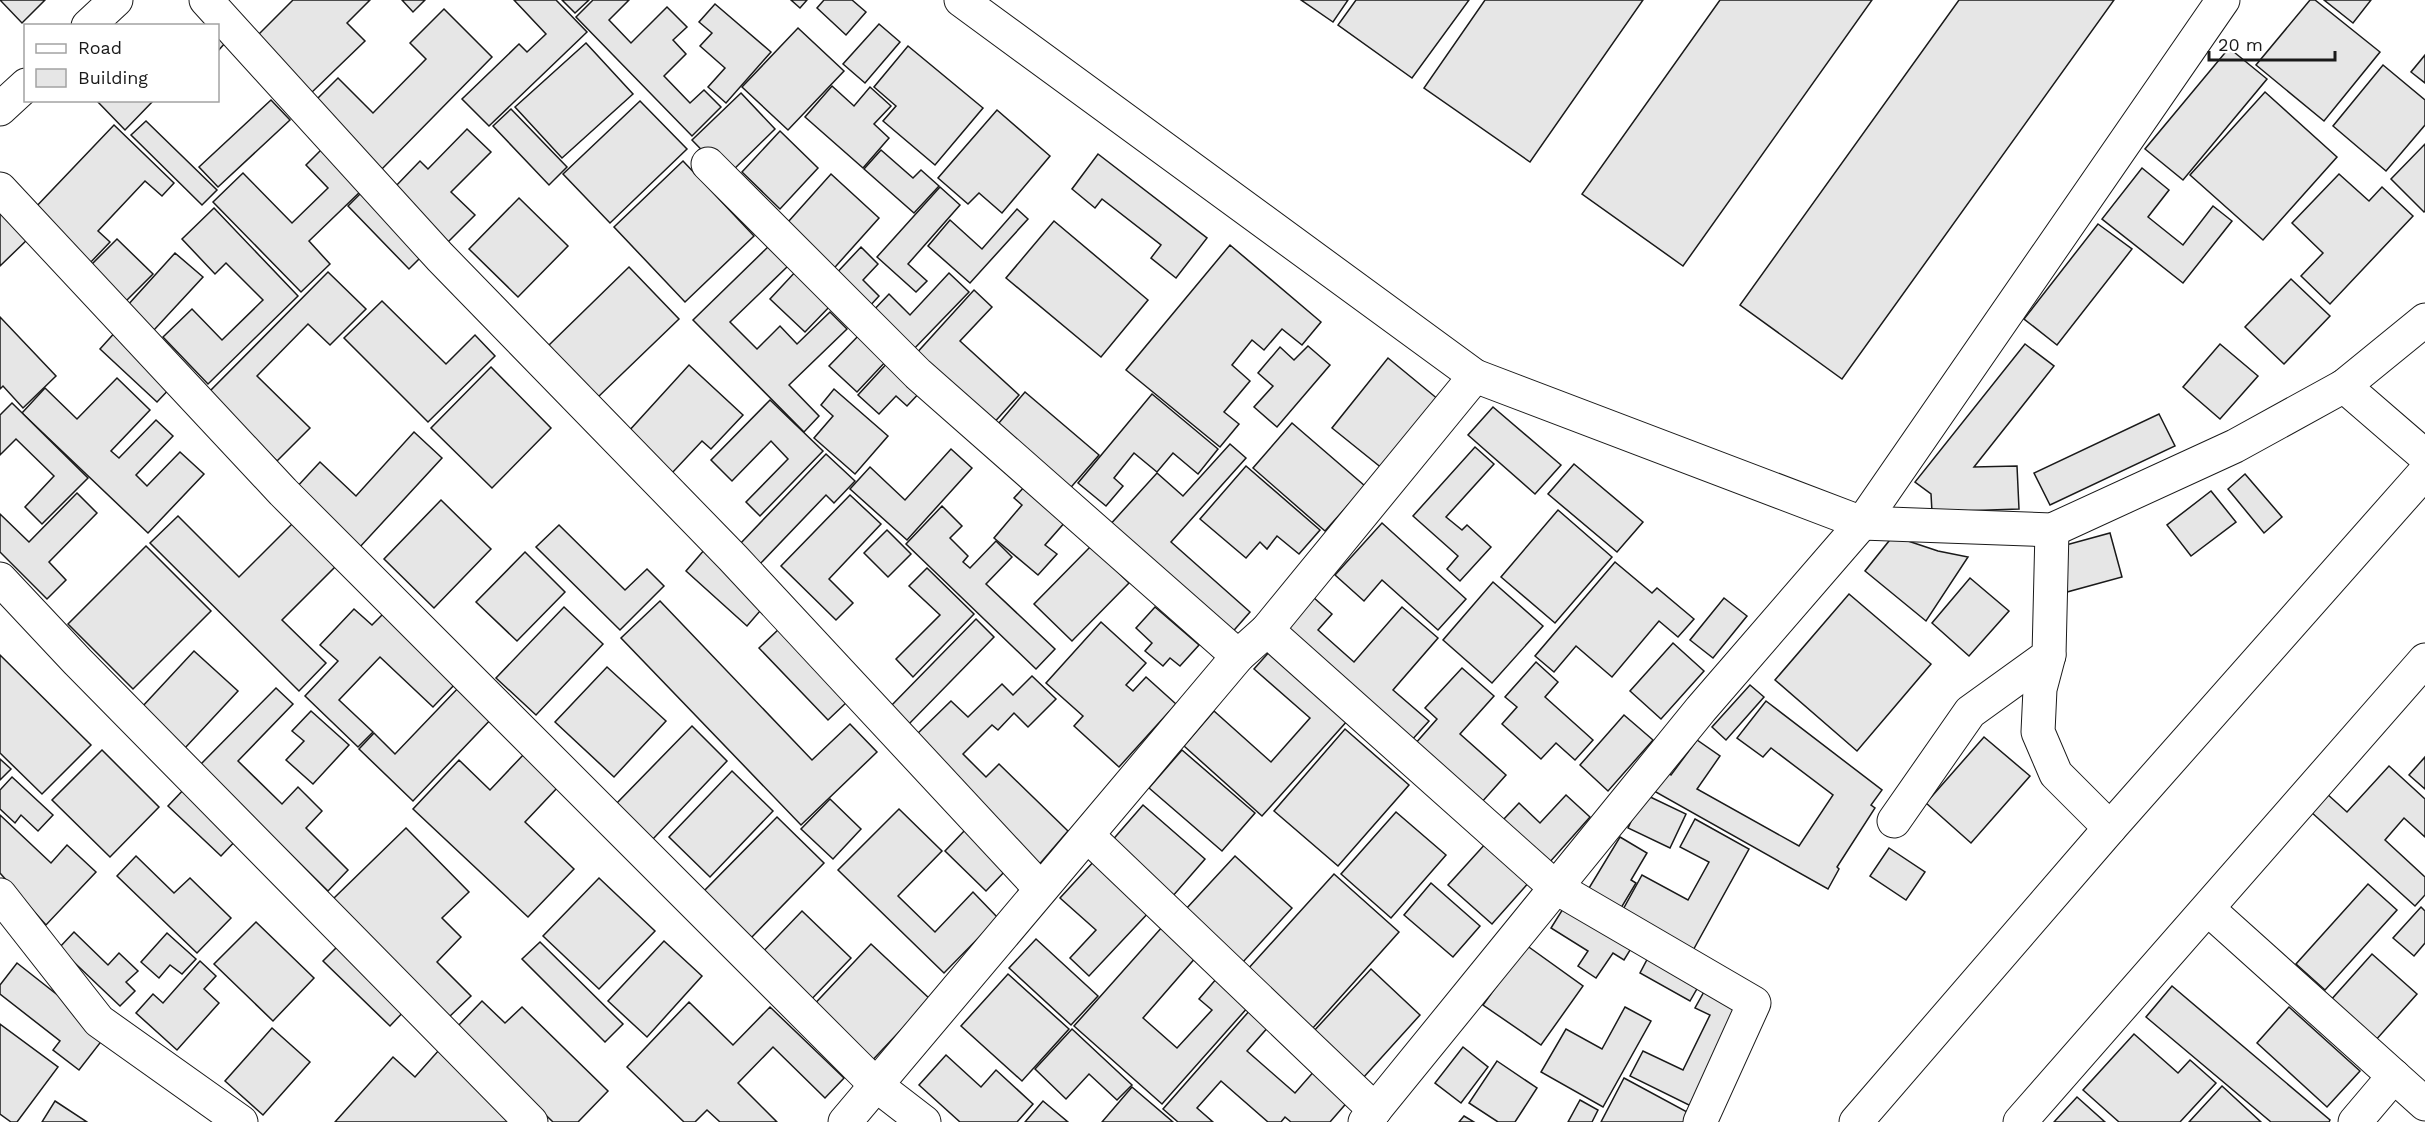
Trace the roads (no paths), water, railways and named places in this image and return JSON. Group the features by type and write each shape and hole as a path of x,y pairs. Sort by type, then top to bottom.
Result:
{"street":[{"path":"90,24 116,0"},
{"path":"206,0 440,257 733,558 1041,888"},
{"path":"961,0 1476,376 1862,523 2052,530 2235,446 2344,386 2425,320"},
{"path":"1088,836 1370,1116 1701,709 1862,523 2223,0"},
{"path":"0,109 24,87"},
{"path":"708,164 918,374 1238,656"},
{"path":"0,189 282,492 876,1085 924,1122"},
{"path":"845,1122 1238,656 1267,630 1476,376"},
{"path":"2344,386 2425,456"},
{"path":"1856,1122 2110,828 2425,472"},
{"path":"2052,530 2049,655 2040,689 2038,732 2056,774 2110,828"},
{"path":"0,579 77,661 531,1122"},
{"path":"1267,630 1555,887 1754,1003 1700,1122"},
{"path":"1894,821 1970,712 2049,655"},
{"path":"2020,1122 2425,660"},
{"path":"0,895 99,1021 241,1122"},
{"path":"2208,909 2425,1104"},
{"path":"2355,1122 2394,1076"}]}
